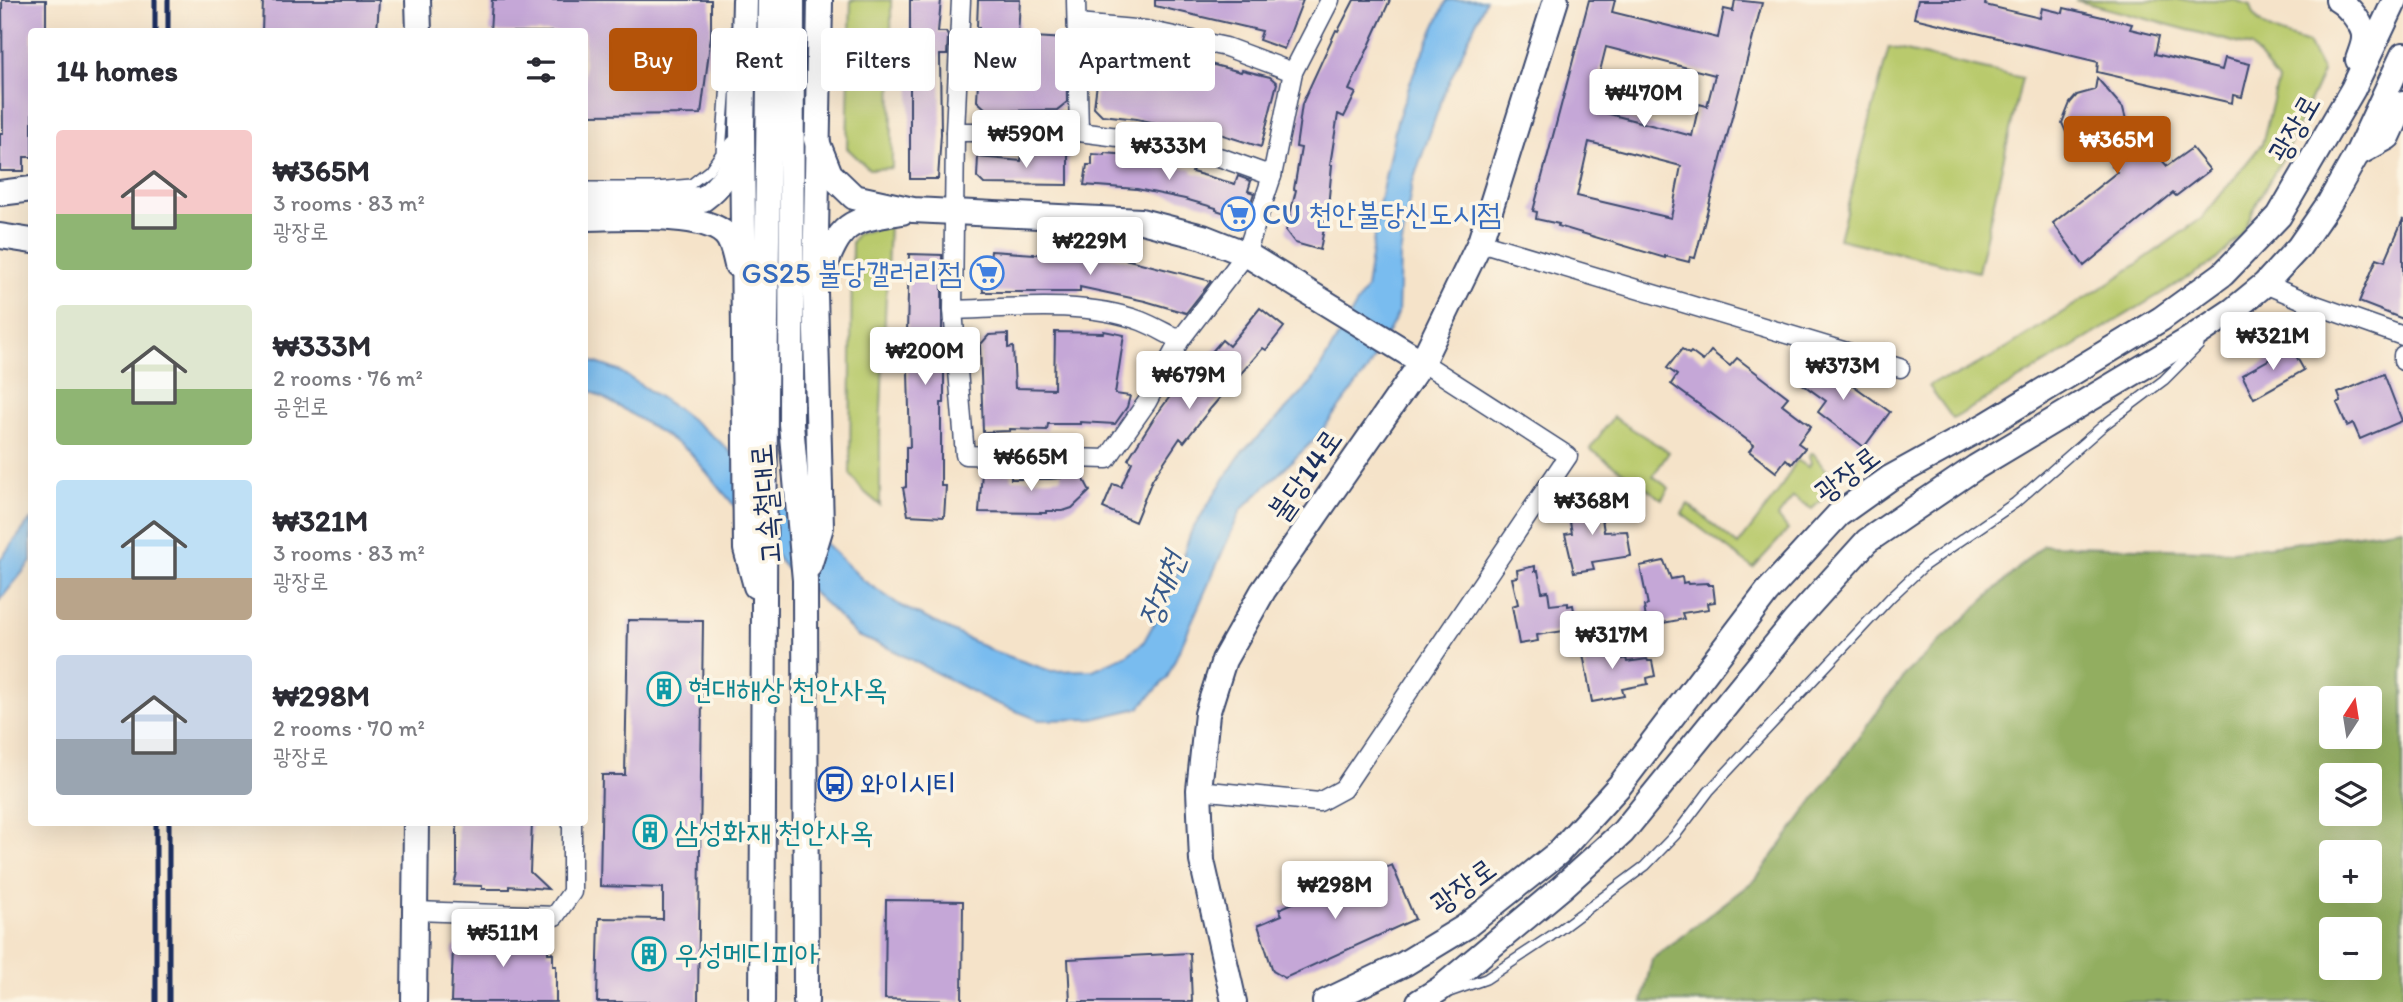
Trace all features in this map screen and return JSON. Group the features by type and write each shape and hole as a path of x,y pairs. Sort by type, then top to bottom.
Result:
{"main road":[{"path":"418,0 419,28"},
{"path":"744,28 745,0"},
{"name":"고속철대로","path":"762,1002 764,613 755,556 765,400 770,0"},
{"name":"고속철대로","path":"792,0 791,424 805,580 806,1002"},
{"path":"805,580 821,527 815,293 820,0"},
{"name":"불당14로","path":"1234,1002 1202,861 1199,790 1207,714 1224,660 1262,591 1422,362 1480,242 1556,0"},
{"path":"2338,0 2364,31 2364,40 2353,73 2353,89"},
{"name":"광장로","path":"1325,1002 1404,964 1465,927 1558,853 1620,785 1767,592 1838,515 1890,478 1989,424 2161,319 2223,274 2279,216 2353,89 2395,0"},
{"name":"광장로","path":"1420,1002 1440,989 1561,888 1623,832 1794,622 1867,541 1976,467 2232,311 2265,284 2299,247 2330,202 2357,154 2403,55"},
{"path":"743,91 744,376 755,556"},
{"path":"2357,154 2388,137 2403,104"},
{"path":"588,218 676,209 703,199 716,190 735,159 742,126"},
{"path":"817,139 830,174 854,197 913,211"},
{"path":"0,193 28,190"},
{"path":"588,201 676,209 713,225 727,236 732,245 743,286"},
{"path":"0,203 28,205"},
{"path":"815,293 832,246 840,233 860,220 913,211 1141,221 1203,237 1246,254 1422,362"},
{"path":"0,225 28,225"},
{"path":"0,236 28,240"},
{"path":"414,1002 416,826"}],"street":[{"path":"961,0 955,132 953,310 965,456 1107,459 1147,402 1180,340 1246,254 1272,176 1293,72 1330,0"},
{"path":"1076,0 1079,132"},
{"path":"1077,24 1146,30 1226,47 1293,72"},
{"path":"955,132 1079,132 1165,143 1222,158 1272,176"},
{"path":"1480,242 1900,368"},
{"path":"2265,284 2403,336"},
{"path":"953,310 1044,308 1100,312 1140,321 1180,340"},
{"path":"2403,355 2403,361"},
{"path":"1199,790 1319,802 1343,789 1568,456 1422,362"},
{"path":"416,911 555,916 572,892 572,826"}],"lane":[{"path":"588,187 691,184 709,170 721,153 725,91"},
{"path":"1420,1002 1486,979 1551,936 1645,866 1676,833 1709,791 1891,597 1925,565 2015,503 2104,425 2164,380 2232,311"}],"green space":[{"path":"851,0 891,0 891,28 850,28"},
{"path":"2075,0 2234,0 2251,5 2254,14 2265,27 2308,43 2323,72 2285,154 2241,236 2215,261 1953,419 1929,386 1954,377 1992,357 2123,274 2202,218 2262,144 2278,81 2252,47"},
{"path":"1889,47 2022,78 1978,272 1839,239"},
{"path":"849,91 892,91 892,168 869,169 847,148"},
{"path":"889,225 880,432 880,505 862,490 850,474 852,242 857,234"},
{"path":"1613,417 1669,452 1653,476 1669,488 1662,499 1590,449"},
{"path":"1813,453 1838,485 1812,509 1793,497 1778,517 1788,530 1753,568 1682,514 1688,504 1738,545 1777,494 1797,460 1808,467 1811,463 1810,454"},
{"path":"2403,528 2403,1002 1642,1002 1652,959 1756,879 1904,675 2043,545 2233,551"}],"water":[{"path":"1447,0 1486,0 1444,93 1412,184 1400,255 1398,314 1367,371 1316,438 1241,510 1167,678 1139,708 1093,719 1039,720 988,700 889,648 857,636 787,569 689,451 588,390 588,360 619,371 679,410 719,441 863,580 901,606 993,651 1051,671 1093,670 1127,655 1143,643 1169,596 1191,532 1217,490 1242,452 1312,382 1366,288 1379,205 1397,121 1414,72"},
{"path":"28,523 28,566 0,600 0,560"}],"building":[{"path":"2,0 46,0 46,28 28,28 28,157 24,157 24,171 0,171 0,133 3,133"},
{"path":"263,0 379,0 377,28 262,28"},
{"path":"492,0 711,0 711,36 701,114 588,115 588,28 490,28"},
{"path":"910,0 941,0 938,32 946,32 948,36 947,55 940,55 941,134 938,179 910,179 910,91 935,91 935,28 910,28"},
{"path":"978,0 1020,0 1018,28 977,27"},
{"path":"1155,0 1303,0 1284,49 1259,40 1262,31 1155,6"},
{"path":"1354,0 1390,0 1349,90 1356,93 1344,117 1338,114 1330,165 1328,207 1320,250 1295,243 1286,231 1296,190 1294,189 1301,148 1296,147 1302,104 1336,30 1338,31"},
{"path":"1589,0 1615,0 1612,12 1718,38 1724,9 1733,11 1735,0 1762,3 1695,258 1690,257 1689,262 1665,258 1536,219 1537,212 1533,211","holes":["1606,47 1715,75 1707,106 1699,104 1692,136 1602,112 1610,78 1599,75","1589,142 1681,166 1671,218 1577,196"]},
{"path":"1918,0 1986,0 1985,5 2040,18 2042,8 2063,13 2064,8 2132,24 2130,29 2159,36 2155,54 2222,70 2225,58 2250,64 2242,97 2233,95 2232,103 2097,72 2098,62 1914,18"},
{"path":"1041,37 1055,38 1055,91 1067,91 1067,102 1057,110 988,111 977,101 978,91 1041,91"},
{"path":"1215,65 1270,77 1277,83 1261,147 1220,134 1220,137 1137,119 1102,115 1094,107 1096,91 1215,91"},
{"path":"2097,78 2123,108 2126,120 2121,141 2135,161 2152,149 2167,166 2192,148 2210,170 2176,196 2173,193 2084,266 2053,223 2117,172 2102,153 2081,151 2071,143 2062,123 2070,103 2077,95 2095,90"},
{"path":"1031,150 1068,153 1068,185 984,184 977,177 978,157 1021,161 1022,154 1031,154"},
{"path":"1092,154 1139,156 1193,169 1192,172 1235,184 1238,176 1251,181 1248,191 1254,193 1247,214 1244,219 1185,199 1137,189 1084,185 1087,165 1092,165"},
{"path":"2403,219 2403,319 2359,302 2377,258 2385,261"},
{"path":"991,251 1050,255 1050,251 1084,252 1117,257 1211,281 1186,313 1080,287 1080,292 983,292 981,261 990,260"},
{"path":"909,254 942,255 942,342 946,366 944,403 941,403 941,486 946,486 944,517 908,515 903,488 906,487 906,447 910,447 907,333"},
{"path":"1260,308 1284,327 1184,442 1180,438 1152,480 1135,522 1103,508 1113,484 1121,487 1132,462 1128,459 1180,383 1195,365 1198,368 1222,340 1229,346"},
{"path":"1104,331 1124,335 1115,394 1130,396 1127,407 1115,424 1080,422 1048,424 1047,430 1010,429 983,432 980,345 989,335 1008,334 1008,348 1013,347 1015,388 1054,389 1055,332"},
{"path":"2291,347 2304,370 2254,398 2242,375"},
{"path":"1682,349 1703,361 1711,351 1730,366 1737,358 1788,397 1782,404 1811,426 1798,443 1805,448 1792,464 1786,459 1776,472 1749,451 1754,445 1671,384 1677,375 1667,368"},
{"path":"1811,355 1890,412 1864,447 1818,412 1826,401 1794,378"},
{"path":"2384,374 2402,421 2360,439 2353,423 2347,426 2337,403 2341,401 2338,393"},
{"path":"1061,469 1079,470 1090,491 1072,508 1046,513 979,512 982,472 1011,474 1011,479 1050,479 1061,478"},
{"path":"1589,494 1595,519 1602,518 1604,532 1627,531 1631,556 1592,562 1594,569 1574,572 1565,534 1572,533 1567,506 1572,505 1570,497"},
{"path":"1664,561 1671,579 1682,577 1683,583 1713,585 1715,602 1708,603 1709,609 1682,613 1684,619 1647,626 1644,606 1648,605 1640,566"},
{"path":"1535,566 1542,592 1548,591 1550,605 1573,605 1577,629 1537,635 1538,641 1519,644 1512,606 1518,604 1512,578 1518,577 1517,570"},
{"path":"628,620 703,621 698,1002 597,1002 599,918 663,919 663,888 600,886 602,775 625,775"},
{"path":"1604,638 1605,643 1608,642 1611,655 1622,653 1627,662 1647,659 1652,661 1655,676 1647,678 1648,684 1622,689 1624,696 1592,702 1581,643"},
{"path":"457,826 532,826 530,872 548,889 509,886 509,889 482,889 482,886 454,885 457,873"},
{"path":"1392,865 1415,919 1285,978 1273,971 1258,925 1282,915 1279,909 1362,873 1364,877"},
{"path":"886,900 963,901 962,1001 885,999"},
{"path":"471,932 548,933 548,953 553,953 553,966 556,966 556,1002 451,1002 453,948"},
{"path":"1190,953 1192,1002 1070,1002 1068,959"}],"railway":[{"path":"155,0 155,28"},
{"path":"168,0 168,28"},
{"path":"156,826 156,1002"},
{"path":"169,826 169,1002"}],"place":[{"name":"CU 천안불당신도시점","path":"1238,214"},
{"name":"GS25 불당갤러리점","path":"987,273"},
{"name":"현대해상 천안사옥","path":"664,689"},
{"name":"와이시티","path":"835,784"},
{"name":"삼성화재 천안사옥","path":"650,832"},
{"name":"우성메디피아","path":"649,954"}],"water label":[{"name":"장재천","path":"1161,589"}]}
